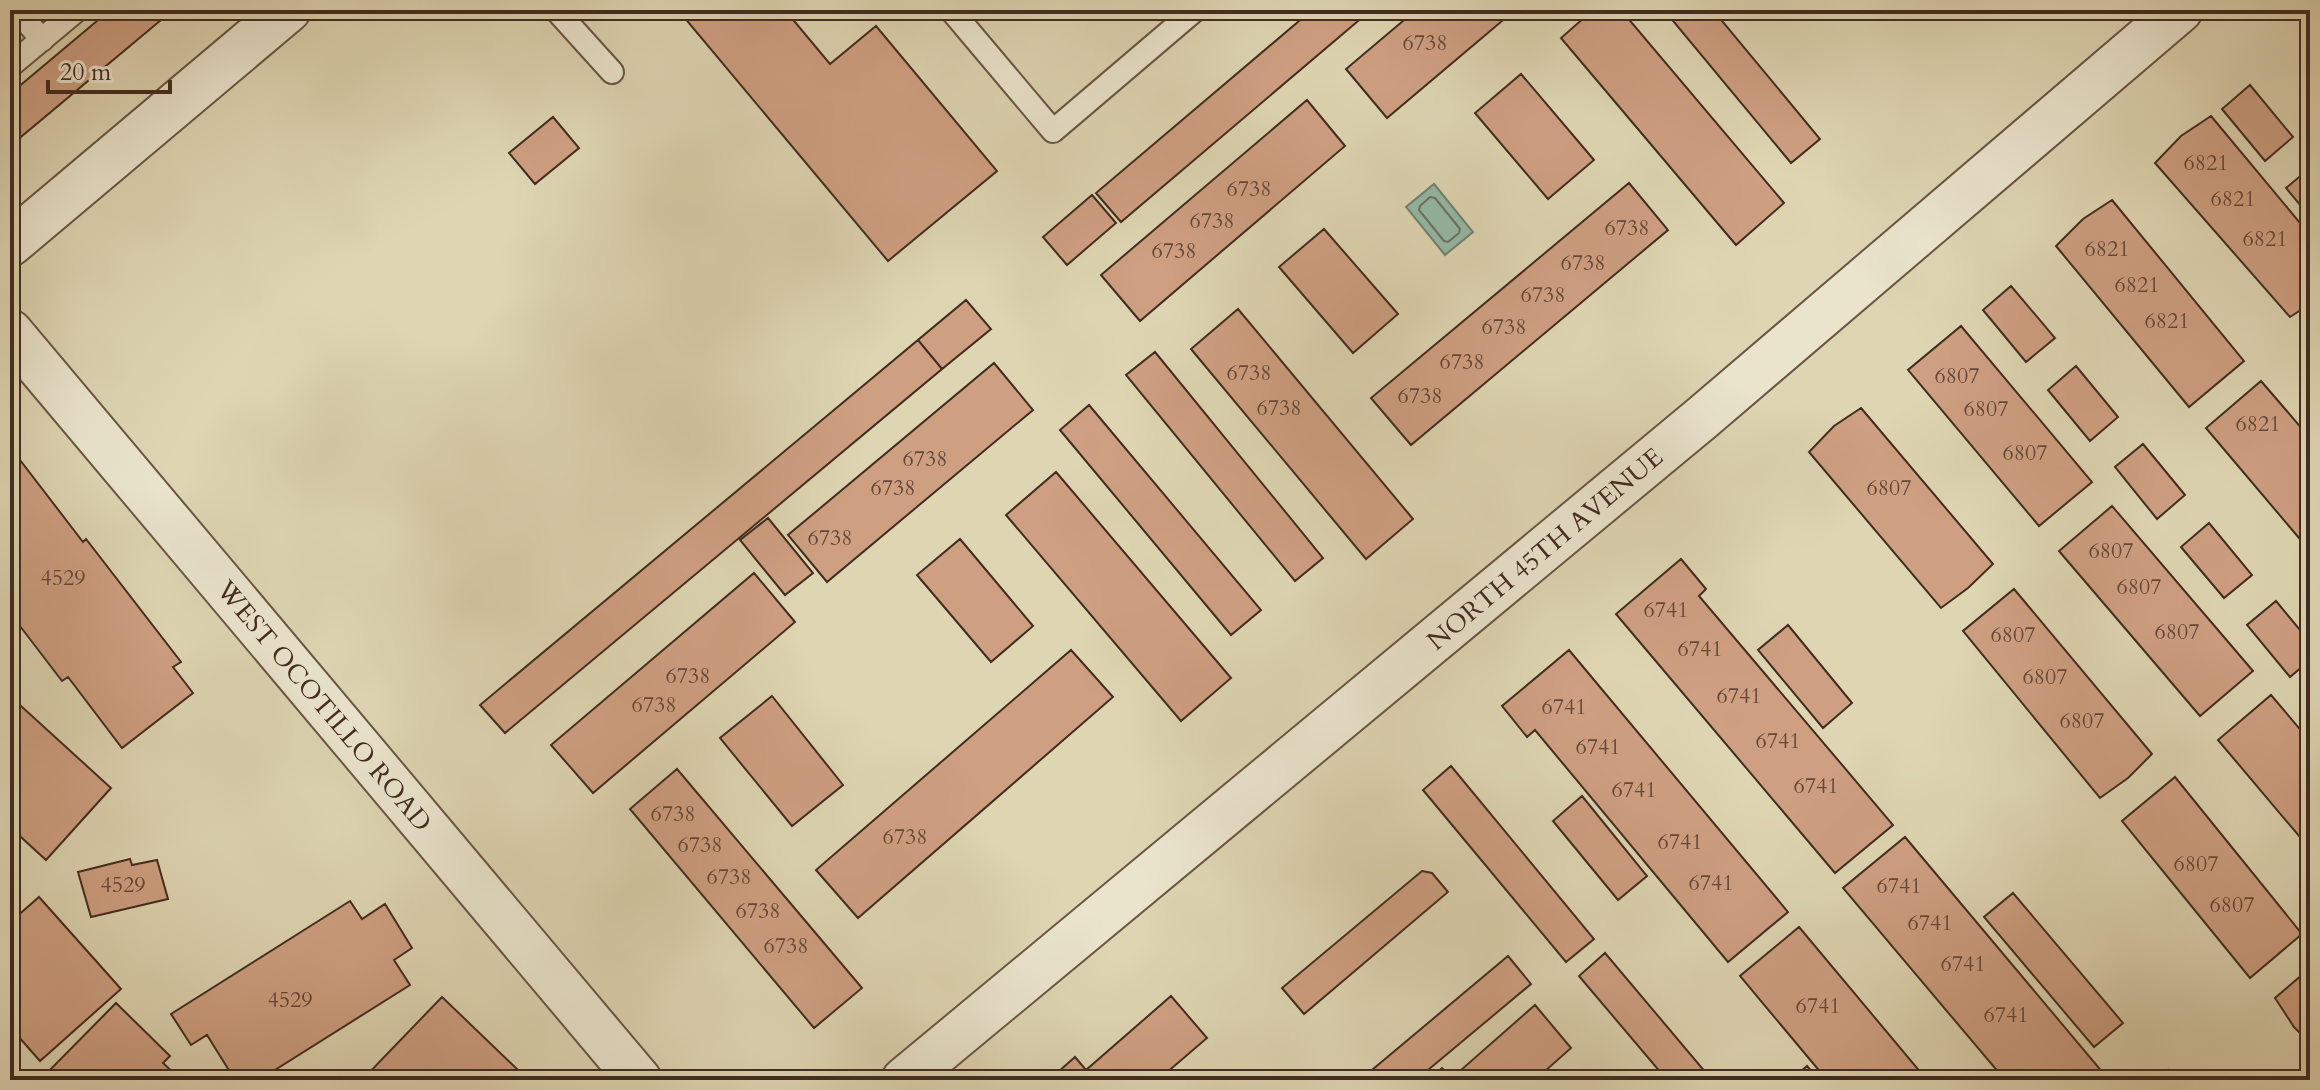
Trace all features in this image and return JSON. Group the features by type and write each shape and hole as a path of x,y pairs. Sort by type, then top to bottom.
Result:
{"street":[{"name":"NORTH 45TH AVENUE","path":"904,1080 1702,418 2180,10"},
{"path":"10,244 271,15"},
{"name":"WEST OCOTILLO ROAD","path":"10,332 639,1080"}],"lane":[{"path":"17,10 42,40"},
{"path":"10,66 77,10"},
{"path":"556,10 612,72"},
{"path":"951,10 1053,131 1195,10"}],"water":[{"path":"1434,184 1473,232 1445,255 1406,207"}],"building":[{"path":"110,10 173,10 10,146 10,94"},
{"path":"678,10 785,10 830,64 876,26 997,171 888,261"},
{"path":"1312,10 1371,10 1121,222 1096,193"},
{"path":"1416,10 1515,10 1387,118 1346,69"},
{"path":"1593,10 1621,10 1784,203 1736,245 1561,38"},
{"path":"1664,10 1713,10 1820,139 1791,163"},
{"path":"1521,74 1594,160 1548,199 1475,113"},
{"path":"2250,85 2293,137 2265,161 2222,109"},
{"path":"1307,100 1345,146 1140,321 1101,275"},
{"path":"2211,116 2310,235 2310,304 2290,317 2155,163 2181,136"},
{"path":"553,117 579,148 535,184 509,153"},
{"path":"2310,168 2310,217 2286,188"},
{"path":"1629,183 1668,230 1411,445 1371,398"},
{"path":"1092,195 1116,223 1067,265 1043,237"},
{"path":"2112,200 2244,361 2189,407 2056,246 2083,219"},
{"path":"1324,229 1398,314 1353,353 1279,267"},
{"path":"2011,286 2055,338 2026,362 1983,310"},
{"path":"966,300 991,329 942,369 918,340"},
{"path":"1238,309 1413,519 1366,559 1191,349"},
{"path":"1961,326 2092,482 2039,526 1908,370"},
{"path":"918,340 942,369 505,733 480,705"},
{"path":"1155,352 1323,558 1295,581 1126,375"},
{"path":"994,363 1033,410 827,582 788,535"},
{"path":"2076,366 2118,417 2090,441 2048,390"},
{"path":"2261,381 2310,438 2310,551 2206,428"},
{"path":"1089,405 1261,610 1231,635 1060,430"},
{"path":"1861,408 1993,564 1941,608 1809,452 1834,426"},
{"path":"2143,444 2185,495 2157,519 2115,467"},
{"path":"10,447 181,662 173,667 193,693 122,748 68,677 62,681 10,613"},
{"path":"1056,472 1231,678 1181,721 1006,515"},
{"path":"2112,506 2253,671 2200,716 2059,551"},
{"path":"768,518 813,573 785,595 740,540"},
{"path":"2209,523 2252,575 2224,598 2181,547"},
{"path":"960,539 1033,626 991,662 917,575"},
{"path":"1681,559 1706,589 1699,596 1893,825 1835,873 1616,614"},
{"path":"754,573 795,622 593,793 551,745"},
{"path":"2014,589 2152,754 2128,778 2100,798 1963,631"},
{"path":"2276,601 2310,642 2310,660 2290,677 2247,625"},
{"path":"1788,625 1852,703 1823,728 1758,650"},
{"path":"1071,650 1113,697 858,918 816,870"},
{"path":"1569,650 1788,912 1728,962 1535,730 1527,737 1502,706"},
{"path":"2271,695 2310,741 2310,849 2218,740"},
{"path":"10,696 111,788 46,860 10,827"},
{"path":"772,696 843,785 792,826 720,738"},
{"path":"1451,766 1594,939 1566,962 1423,790"},
{"path":"677,769 862,988 814,1028 630,809"},
{"path":"2175,777 2302,934 2250,978 2122,821"},
{"path":"1582,796 1647,876 1618,900 1553,821"},
{"path":"1905,837 2109,1080 2005,1080 1843,888"},
{"path":"130,859 132,865 157,860 168,899 91,917 78,872"},
{"path":"1422,871 1432,873 1448,892 1304,1014 1282,988"},
{"path":"2013,893 2123,1023 2094,1047 1984,917"},
{"path":"39,897 121,989 40,1061 10,1027 10,915 14,919"},
{"path":"350,901 362,919 385,904 412,948 394,960 410,985 259,1080 235,1080 207,1035 191,1045 171,1014"},
{"path":"1799,927 1927,1080 1827,1080 1740,976"},
{"path":"1605,953 1712,1080 1667,1080 1579,976"},
{"path":"1508,956 1531,984 1416,1080 1360,1080"},
{"path":"2310,968 2310,1043 2294,1027 2275,998"},
{"path":"1171,996 1207,1038 1158,1080 1049,1080 1075,1057 1086,1070"},
{"path":"442,997 517,1069 507,1080 362,1080"},
{"path":"116,1003 170,1056 163,1063 181,1080 40,1080"},
{"path":"1535,1005 1571,1048 1535,1080 1428,1080 1442,1068 1452,1078"},
{"path":"10,1061 25,1080 10,1080"},
{"path":"1807,1066 1819,1080 1791,1080"},
{"path":"2168,1070 2176,1080 2157,1080"}]}
